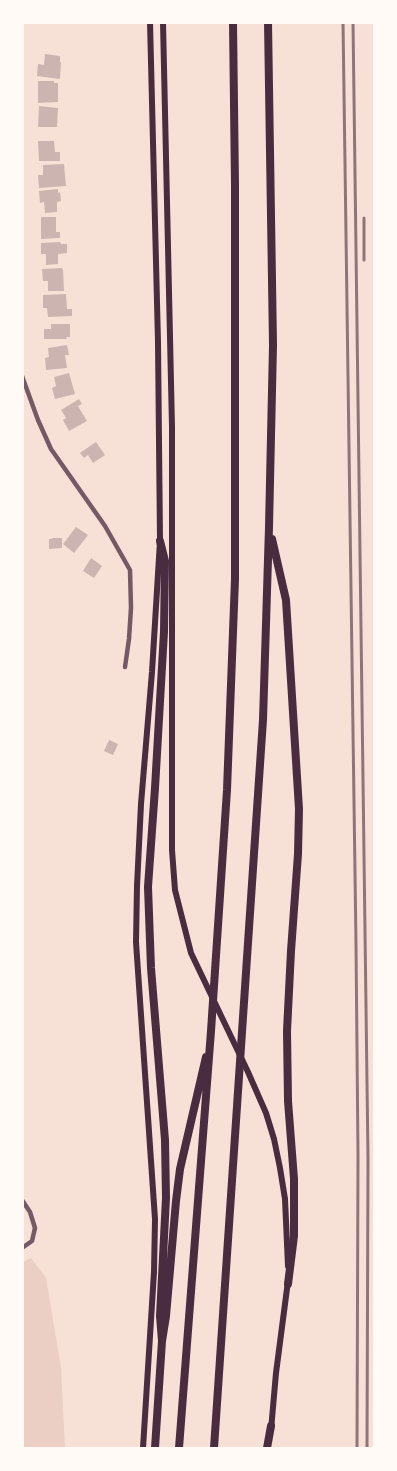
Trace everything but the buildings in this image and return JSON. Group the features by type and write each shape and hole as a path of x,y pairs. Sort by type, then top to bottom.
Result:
{"highway":[{"path":"179,1448 212,1031 227,790 235,579 233,22"},
{"path":"214,1448 263,720 273,345 268,22"},
{"path":"269,527 286,600 299,809 287,1031 288,1101 294,1179 294,1236 288,1284"},
{"path":"160,541 165,561 164,632 148,887 151,968 164,1140 166,1198 160,1316 162,1341"},
{"path":"155,1448 162,1341 180,1169 212,1031"},
{"path":"268,1448 271,1426"}],"main road":[{"path":"143,1448 155,1219 136,942 137,886 160,541 158,342 150,22"},
{"path":"163,22 172,427 172,850 175,890 191,953 266,1113 280,1168 285,1199 288,1284 271,1426"}],"street":[{"path":"22,376 51,449 105,526 130,570 131,608 125,667"},
{"path":"22,1200 34,1222 32,1241 22,1248"}],"shaded area":[{"path":"31,1258 46,1278 61,1368 65,1448 23,1448 22,1262"}],"railway":[{"path":"343,22 356,944 358,1156 357,1448"},
{"path":"353,22 368,1158 367,1448"},
{"path":"364,218 364,260"}]}
